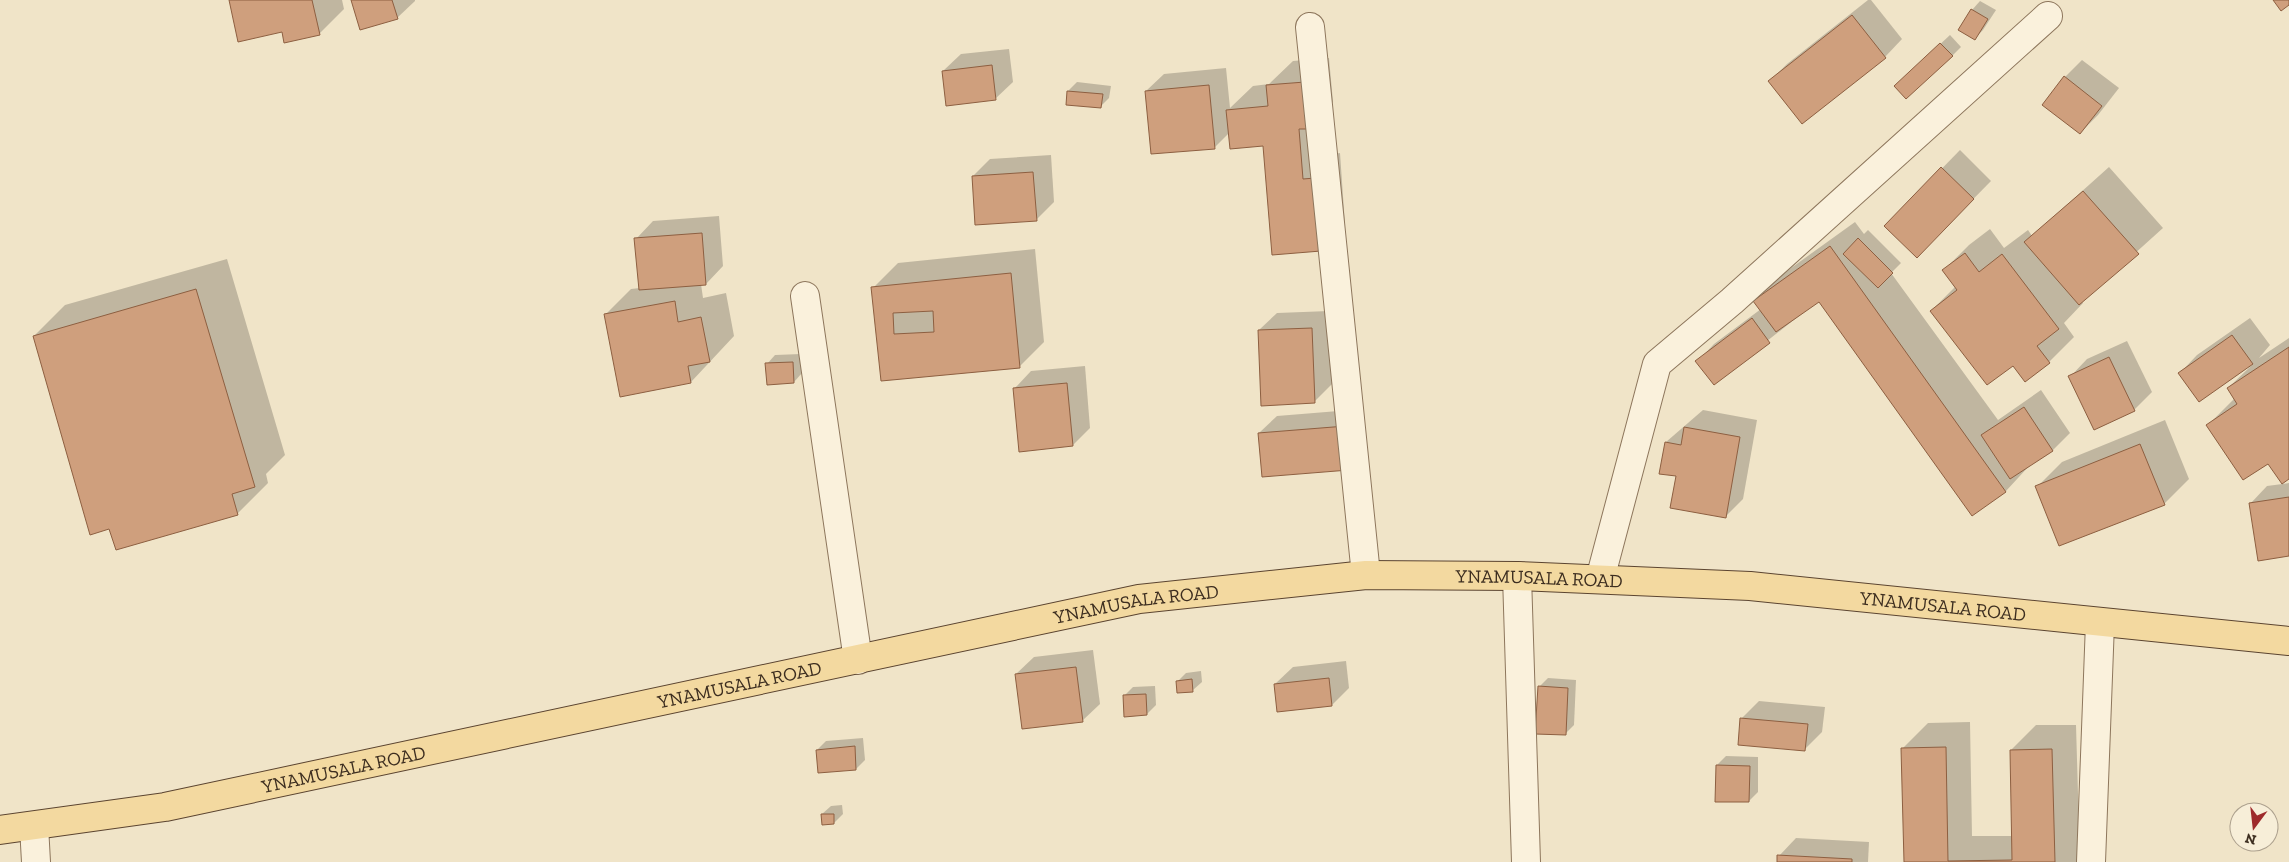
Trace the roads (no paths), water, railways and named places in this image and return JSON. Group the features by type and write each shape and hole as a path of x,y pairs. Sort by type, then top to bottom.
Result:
{"main road":[{"name":"YNAMUSALA ROAD","path":"0,830 165,807 1139,599 1366,575 1517,576 1750,586 2289,641"}],"street":[{"path":"1600,580 1657,364 1732,301 2048,16"},
{"path":"1310,27 1366,575"},
{"path":"805,296 858,660"},
{"path":"1517,576 1526,862"},
{"path":"2091,862 2100,623"},
{"path":"34,826 36,862"}]}
